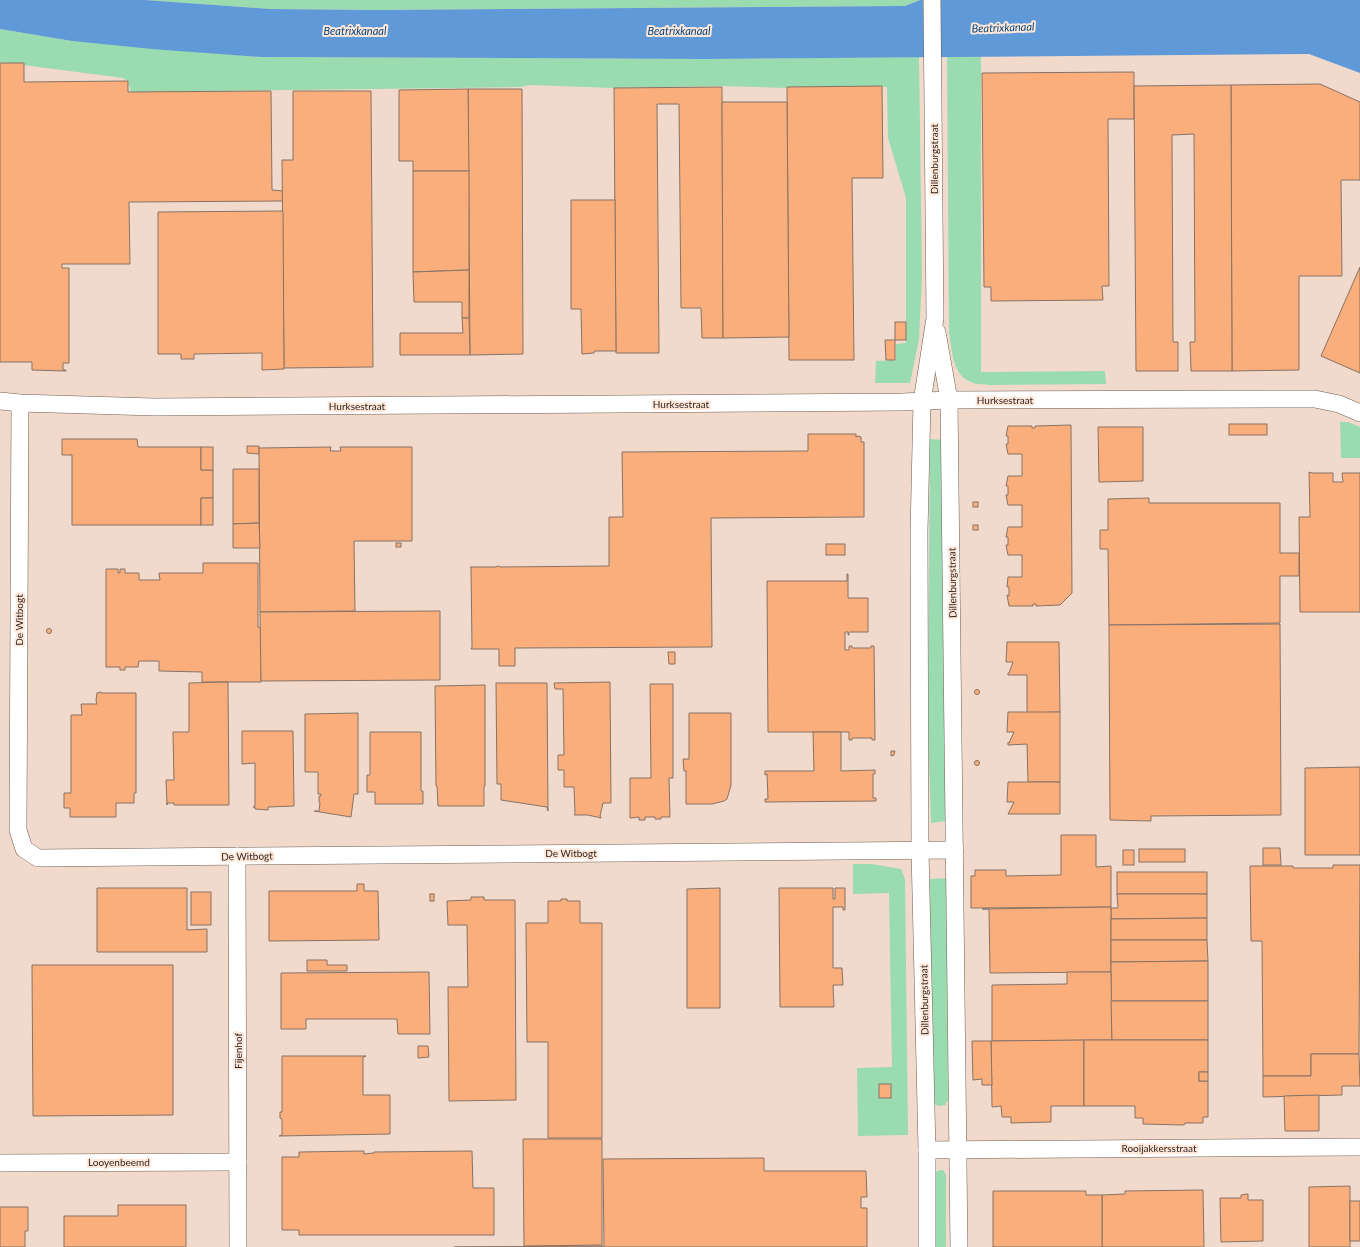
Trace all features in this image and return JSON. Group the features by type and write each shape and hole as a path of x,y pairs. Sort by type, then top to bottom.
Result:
{"street":[{"name":"Dillenburgstraat","path":"932,0 935,318 949,400 955,850 958,1247"},
{"name":"Dillenburgstraat","path":"928,1247 928,1150 920,850 918,532 922,402 935,318"},
{"name":"Hurksestraat","path":"0,401 20,403 154,407 922,402 949,400 1315,399 1339,404 1360,413"},
{"name":"De Witbogt","path":"20,403 18,830 24,849 38,858 920,850"},
{"path":"920,850 955,850"},
{"name":"Fijenhof","path":"237,856 238,1247"},
{"name":"Rooijakkersstraat","path":"958,1149 1360,1147"},
{"path":"928,1150 958,1149"},
{"name":"Looyenbeemd","path":"0,1162 238,1162"}],"green space":[{"path":"145,0 919,0 905,6 376,10 270,9"},
{"path":"0,29 72,41 260,57 706,59 919,57 922,277 919,339 910,383 875,383 876,361 896,360 896,344 906,343 906,198 888,138 887,87 787,88 720,86 613,88 530,85 520,87 131,92 128,81 123,78 0,62"},
{"path":"981,56 981,372 1105,371 1106,384 978,384 965,379 956,368 949,332 947,57"},
{"path":"1340,422 1348,422 1360,427 1360,458 1341,458"},
{"path":"930,439 943,440 946,821 931,823 928,724"},
{"path":"853,864 872,864 901,869 905,879 908,1135 858,1136 857,1068 892,1067 889,893 853,894"},
{"path":"947,878 948,1100 945,1105 938,1106 933,1103 931,1094 930,879"},
{"path":"942,1170 946,1175 946,1247 934,1247 934,1174 937,1171"}],"water":[{"name":"Beatrixkanaal","path":"0,0 145,0 270,9 376,10 905,6 920,0 1360,0 1360,73 1309,54 706,59 260,57 72,41 0,29"}],"building":[{"path":"0,63 24,63 24,82 128,81 128,92 271,91 272,190 283,191 283,201 129,202 130,264 62,264 62,268 69,268 69,363 63,363 63,370 66,371 32,370 32,362 0,362"},
{"path":"1134,72 1134,119 1108,119 1109,286 1102,286 1103,300 991,301 991,287 984,287 982,73"},
{"path":"1320,84 1360,102 1360,180 1341,180 1342,276 1299,276 1299,370 1232,371 1231,85"},
{"path":"1231,85 1232,371 1191,371 1190,342 1195,342 1194,134 1172,135 1173,342 1178,342 1178,371 1136,371 1134,86"},
{"path":"882,86 883,178 852,178 854,360 789,360 787,87"},
{"path":"722,87 723,338 702,338 701,308 681,308 679,104 657,104 659,353 616,353 614,88"},
{"path":"468,89 522,89 523,354 470,355"},
{"path":"468,89 469,171 413,171 413,161 399,161 399,90"},
{"path":"293,91 371,91 373,367 284,368 282,160 293,160"},
{"path":"722,102 787,102 789,337 723,338"},
{"path":"413,171 469,171 469,270 413,272"},
{"path":"571,200 615,200 616,351 595,351 594,353 582,354 581,309 571,309"},
{"path":"283,211 284,369 262,370 262,353 194,354 194,359 181,359 181,354 158,354 158,212"},
{"path":"1360,267 1360,373 1321,356"},
{"path":"469,270 469,318 462,318 462,302 414,302 413,272"},
{"path":"462,318 469,318 470,355 400,355 400,333 463,333"},
{"path":"895,322 906,322 906,340 895,340"},
{"path":"885,340 895,340 895,360 886,360"},
{"path":"1229,424 1267,424 1267,435 1229,435"},
{"path":"1071,425 1072,593 1060,605 1036,606 1036,604 1033,604 1033,606 1009,606 1007,595 1009,596 1009,587 1007,587 1008,577 1022,577 1022,555 1008,555 1006,545 1008,545 1008,537 1006,537 1008,527 1022,527 1022,505 1008,505 1006,495 1008,495 1008,486 1006,486 1008,476 1022,476 1022,454 1008,454 1006,444 1008,444 1008,436 1006,436 1008,426 1032,426 1032,428 1035,428 1035,426"},
{"path":"1098,427 1143,427 1143,481 1099,482"},
{"path":"808,434 856,434 856,437 861,437 861,442 864,442 864,517 711,518 712,647 515,648 515,666 499,666 499,649 471,649 470,567 609,566 609,517 623,517 622,452 808,451"},
{"path":"62,439 137,439 138,447 201,447 201,470 213,470 213,498 201,498 201,525 72,525 72,455 62,455"},
{"path":"247,446 259,446 259,454 247,453"},
{"path":"201,447 213,447 213,470 201,470"},
{"path":"331,447 330,451 341,451 340,447 412,447 412,541 354,541 355,611 260,612 259,448"},
{"path":"233,469 259,469 259,523 233,524"},
{"path":"1309,472 1333,473 1333,482 1343,482 1342,473 1360,473 1360,612 1300,612 1299,517 1310,517"},
{"path":"201,498 213,498 213,525 201,525"},
{"path":"1149,498 1149,503 1280,503 1280,553 1299,553 1299,576 1280,576 1280,623 1109,625 1108,549 1100,549 1100,530 1108,530 1108,499"},
{"path":"973,502 978,502 978,507 973,507"},
{"path":"259,523 260,548 233,548 233,524"},
{"path":"973,525 978,525 978,530 973,530"},
{"path":"396,543 401,543 401,547 396,547"},
{"path":"826,544 845,544 845,555 826,555"},
{"path":"203,563 258,563 258,627 261,628 261,682 202,682 202,672 159,671 159,661 139,661 138,667 125,667 125,670 120,670 120,667 106,667 106,569 118,569 118,573 120,573 120,569 125,569 125,573 139,573 139,580 160,580 159,573 203,573"},
{"path":"847,574 848,598 868,598 868,632 849,632 848,635 848,632 845,632 845,650 849,650 849,646 852,646 852,648 871,648 871,646 874,646 875,740 872,740 872,738 852,738 852,740 849,740 849,732 768,732 767,581 847,581"},
{"path":"440,611 440,680 261,681 260,612"},
{"path":"1280,624 1281,815 1151,816 1151,821 1110,820 1109,625"},
{"path":"47,629 51,629 51,633 47,633"},
{"path":"1007,642 1059,642 1060,712 1027,713 1027,675 1008,675 1013,662 1006,662"},
{"path":"668,652 675,652 675,664 669,664"},
{"path":"228,682 229,805 174,805 174,803 167,803 167,805 166,780 174,780 173,732 189,732 189,683"},
{"path":"610,682 611,803 603,803 600,816 601,818 588,815 574,815 574,787 564,787 564,770 558,770 558,755 564,755 563,689 555,689 554,683"},
{"path":"496,683 547,683 548,811 547,807 501,800 501,784 497,784"},
{"path":"650,684 673,684 673,778 669,778 670,817 655,819 655,817 645,817 645,820 639,820 639,817 630,818 630,778 651,778"},
{"path":"485,685 484,806 438,806 436,786 435,686"},
{"path":"975,690 979,690 979,694 975,694"},
{"path":"97,693 136,693 136,793 134,793 134,803 116,803 116,817 70,817 70,808 64,808 64,793 71,793 71,715 82,715 81,704 97,704"},
{"path":"1008,712 1060,712 1060,782 1028,782 1027,744 1008,745 1008,742 1009,743 1014,732 1007,732"},
{"path":"358,713 358,794 354,794 351,817 314,811 319,811 319,796 321,796 321,794 318,794 318,772 305,772 305,714"},
{"path":"689,713 731,713 731,785 727,799 724,801 712,804 686,804 686,771 684,771 683,759 689,759"},
{"path":"242,731 293,731 294,806 268,807 268,810 255,809 255,807 253,807 255,806 255,763 242,764"},
{"path":"370,732 421,732 421,791 423,791 423,804 375,804 375,792 367,792 367,775 370,775"},
{"path":"813,732 841,732 841,771 875,770 875,774 873,774 873,798 876,798 876,801 765,802 765,799 768,799 767,774 765,775 765,771 814,771"},
{"path":"891,751 895,751 894,755 891,756"},
{"path":"975,761 979,761 979,765 975,765"},
{"path":"1360,767 1360,855 1305,855 1305,768"},
{"path":"1008,782 1060,782 1060,814 1008,814 1014,802 1007,802"},
{"path":"1061,835 1096,835 1096,867 1111,866 1111,907 971,908 971,876 975,876 975,870 1006,870 1006,876 1061,875"},
{"path":"1263,848 1280,848 1281,865 1263,865"},
{"path":"1139,849 1185,849 1185,862 1139,862"},
{"path":"1123,850 1134,850 1134,865 1123,865"},
{"path":"1333,865 1360,865 1359,1054 1311,1054 1311,1076 1263,1076 1262,941 1251,941 1250,866 1333,868"},
{"path":"1117,872 1207,872 1207,894 1117,894"},
{"path":"357,884 364,884 364,891 378,891 379,940 269,941 269,891 357,891"},
{"path":"97,888 187,888 187,930 207,929 207,952 97,952"},
{"path":"720,888 720,1008 687,1008 687,889"},
{"path":"779,888 833,888 833,899 835,899 835,888 845,888 845,910 843,910 843,907 833,907 833,968 842,968 843,985 833,985 834,1007 780,1007"},
{"path":"191,892 211,892 211,925 191,925"},
{"path":"430,894 434,894 434,901 430,901"},
{"path":"1117,894 1207,894 1207,918 1111,919 1111,908 1118,908"},
{"path":"471,897 484,897 484,900 515,900 516,1100 449,1101 448,987 468,987 467,925 448,925 447,901 471,900"},
{"path":"561,899 567,899 567,901 580,901 580,923 602,923 602,1138 548,1138 548,1042 527,1042 526,923 548,923 548,901 561,901"},
{"path":"1111,907 1111,972 990,973 989,909 982,909"},
{"path":"1207,918 1207,940 1111,940 1111,919"},
{"path":"1111,940 1207,940 1208,961 1111,962"},
{"path":"307,960 327,960 327,965 347,965 347,971 307,971"},
{"path":"1208,961 1208,1001 1111,1001 1111,962"},
{"path":"32,965 173,965 173,1115 33,1116"},
{"path":"429,972 430,1034 398,1034 397,1019 306,1019 306,1029 281,1029 281,973"},
{"path":"1067,972 1111,972 1112,1040 992,1041 992,985 1067,984"},
{"path":"1111,1001 1208,1001 1208,1040 1112,1040"},
{"path":"1084,1040 1084,1106 1051,1106 1051,1122 1011,1123 1011,1117 1002,1117 1001,1106 992,1107 991,1041"},
{"path":"1084,1040 1208,1040 1208,1072 1199,1072 1199,1081 1208,1081 1208,1117 1203,1117 1203,1123 1185,1123 1184,1125 1143,1124 1143,1118 1135,1118 1135,1106 1084,1106"},
{"path":"972,1041 991,1041 992,1085 982,1085 982,1079 973,1080"},
{"path":"418,1046 428,1046 429,1057 418,1058"},
{"path":"1311,1054 1359,1054 1360,1086 1342,1086 1342,1095 1263,1097 1263,1076 1311,1076"},
{"path":"282,1056 366,1056 363,1057 363,1095 390,1095 390,1134 279,1136 282,1135 282,1119 280,1118 280,1112 282,1112"},
{"path":"1199,1072 1208,1072 1208,1081 1199,1081"},
{"path":"879,1084 891,1084 891,1098 879,1098"},
{"path":"1319,1095 1319,1131 1285,1131 1284,1096"},
{"path":"523,1139 602,1139 602,1245 524,1246"},
{"path":"364,1151 364,1154 374,1152 472,1151 473,1188 494,1188 494,1235 299,1235 299,1230 282,1230 282,1157 299,1157 299,1152"},
{"path":"764,1158 764,1171 866,1171 867,1197 861,1197 861,1208 867,1208 867,1247 604,1247 603,1159"},
{"path":"1350,1186 1350,1247 1309,1247 1309,1187"},
{"path":"1203,1190 1204,1247 1102,1247 1102,1195 1125,1194 1125,1191"},
{"path":"993,1191 1086,1191 1086,1195 1102,1195 1102,1247 993,1247"},
{"path":"1248,1194 1248,1200 1263,1200 1263,1241 1221,1242 1220,1198 1241,1198 1241,1195"},
{"path":"1350,1201 1360,1201 1360,1241 1350,1241"},
{"path":"118,1205 186,1205 186,1247 64,1247 64,1216 118,1216"},
{"path":"0,1207 28,1207 28,1231 25,1231 25,1247 0,1247"},
{"path":"603,1246 603,1247 454,1247"}]}
